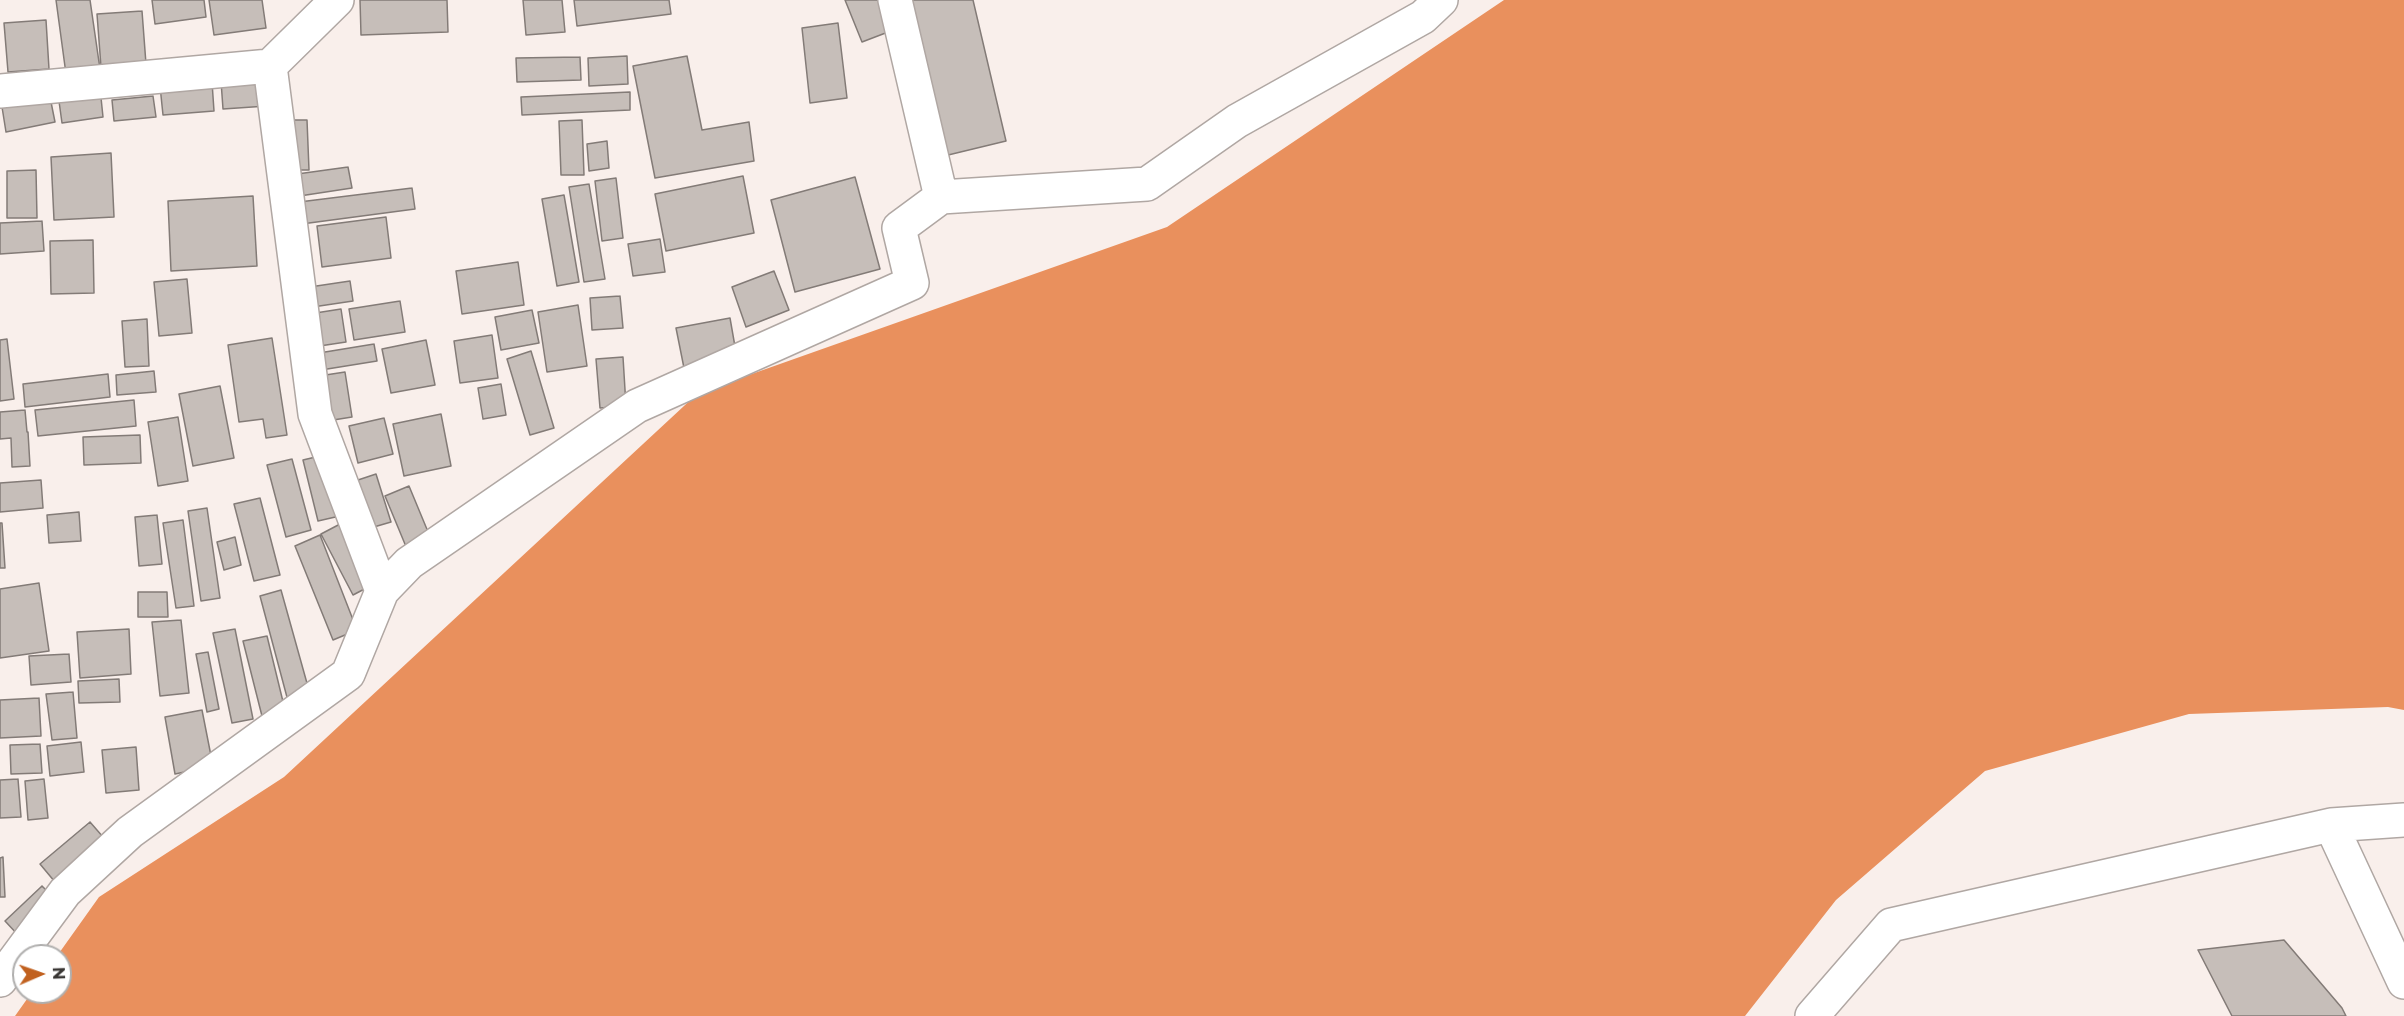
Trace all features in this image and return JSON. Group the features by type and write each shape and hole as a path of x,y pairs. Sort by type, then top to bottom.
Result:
{"street":[{"path":"0,91 270,66 337,0"},
{"path":"895,0 941,197"},
{"path":"0,980 65,892 130,832 348,674 382,591 409,563 637,406 912,283 899,228 941,197 1147,184 1237,121 1424,17 1441,0"},
{"path":"270,66 315,414 382,591"},
{"path":"1812,1016 1891,925 2331,825 2404,820"},
{"path":"2331,825 2404,982"}],"shaded area":[{"path":"1504,0 2404,0 2404,710 2388,707 2189,714 1985,771 1836,900 1745,1016 15,1016 24,1004 72,1004 72,944 66,944 99,897 284,777 698,393 1167,227"}],"building":[{"path":"56,0 90,0 100,69 66,74"},
{"path":"152,0 204,0 206,17 155,24"},
{"path":"209,0 262,0 266,28 214,35"},
{"path":"360,0 447,0 448,32 361,35"},
{"path":"523,0 562,0 565,32 526,35"},
{"path":"574,0 669,0 671,14 577,26"},
{"path":"845,0 884,0 896,29 862,42"},
{"path":"906,0 973,0 1006,141 944,156"},
{"path":"142,11 146,64 101,67 97,14"},
{"path":"46,20 49,69 8,72 4,23"},
{"path":"838,23 847,98 810,103 802,28"},
{"path":"627,56 628,84 589,86 588,58"},
{"path":"687,56 702,130 749,122 754,161 655,178 633,66"},
{"path":"580,57 581,80 517,82 516,58"},
{"path":"266,79 267,106 223,109 221,81"},
{"path":"212,82 214,111 163,115 160,86"},
{"path":"100,88 103,117 62,123 58,94"},
{"path":"630,92 630,110 522,115 521,97"},
{"path":"153,96 156,117 114,121 112,100"},
{"path":"50,97 55,122 6,132 2,107"},
{"path":"285,120 307,120 309,170 287,170"},
{"path":"582,120 584,175 561,175 559,121"},
{"path":"607,141 609,168 589,171 587,144"},
{"path":"111,153 114,217 54,220 51,157"},
{"path":"348,167 352,188 293,197 290,175"},
{"path":"36,170 37,218 7,218 7,171"},
{"path":"743,176 754,233 666,251 655,194"},
{"path":"855,177 880,269 795,292 771,200"},
{"path":"616,178 623,238 602,241 595,181"},
{"path":"589,184 605,279 584,282 569,187"},
{"path":"412,188 415,209 294,225 291,203"},
{"path":"564,195 579,282 557,286 542,199"},
{"path":"253,196 257,266 171,271 168,201"},
{"path":"386,217 391,258 322,267 317,226"},
{"path":"42,221 44,251 0,254 0,223"},
{"path":"660,239 665,272 633,276 628,244"},
{"path":"93,240 94,293 51,294 50,241"},
{"path":"518,262 524,305 462,314 456,271"},
{"path":"774,271 789,310 746,327 732,287"},
{"path":"187,279 192,333 159,336 154,282"},
{"path":"350,281 353,301 306,308 303,288"},
{"path":"620,296 623,328 592,330 590,298"},
{"path":"400,301 405,332 354,340 349,309"},
{"path":"578,305 587,366 547,372 538,312"},
{"path":"341,309 346,342 313,347 309,314"},
{"path":"532,310 539,343 501,350 495,317"},
{"path":"730,318 737,358 684,368 676,328"},
{"path":"147,319 149,366 125,367 122,321"},
{"path":"492,335 498,378 460,383 454,341"},
{"path":"272,338 287,435 266,438 263,419 239,422 228,345"},
{"path":"7,339 14,399 0,401 0,340"},
{"path":"426,340 435,385 391,393 382,349"},
{"path":"374,344 377,361 321,370 319,353"},
{"path":"531,351 554,428 530,435 507,359"},
{"path":"623,357 626,406 600,408 596,359"},
{"path":"154,371 156,392 117,395 116,375"},
{"path":"345,372 352,417 327,421 319,376"},
{"path":"108,374 110,397 25,407 23,384"},
{"path":"501,384 506,415 483,419 478,388"},
{"path":"220,386 234,458 193,466 179,394"},
{"path":"134,400 136,426 38,436 35,410"},
{"path":"25,410 30,466 12,467 11,438 0,439 0,412"},
{"path":"441,414 451,466 404,476 393,424"},
{"path":"178,417 188,481 158,486 148,422"},
{"path":"384,418 393,454 358,463 349,426"},
{"path":"140,435 141,463 84,465 83,437"},
{"path":"328,454 344,515 318,521 303,460"},
{"path":"292,459 311,530 286,537 267,465"},
{"path":"376,474 391,522 367,529 352,482"},
{"path":"41,480 43,508 0,512 0,483"},
{"path":"409,486 431,539 407,549 385,496"},
{"path":"260,498 280,575 254,581 234,504"},
{"path":"207,508 220,598 201,601 188,511"},
{"path":"79,512 81,541 49,543 47,515"},
{"path":"157,515 162,564 139,566 135,517"},
{"path":"183,520 194,606 176,608 163,523"},
{"path":"0,523 2,523 5,568 0,568"},
{"path":"342,523 374,584 353,595 321,534"},
{"path":"320,535 357,630 333,640 295,546"},
{"path":"235,537 241,565 224,570 217,542"},
{"path":"39,583 49,651 0,658 0,589"},
{"path":"281,590 310,694 288,701 260,596"},
{"path":"138,592 167,592 168,617 138,617"},
{"path":"181,620 189,693 160,696 152,622"},
{"path":"129,629 131,674 80,678 77,632"},
{"path":"235,629 253,719 232,723 213,633"},
{"path":"267,636 286,714 263,720 243,641"},
{"path":"208,652 219,709 207,712 196,654"},
{"path":"69,654 71,682 31,685 29,656"},
{"path":"119,679 120,702 79,703 78,681"},
{"path":"73,692 77,738 52,740 46,694"},
{"path":"39,698 41,736 0,738 0,700"},
{"path":"202,710 213,766 175,774 165,717"},
{"path":"81,742 84,772 50,776 47,746"},
{"path":"40,744 42,773 11,774 10,745"},
{"path":"136,747 139,790 106,793 102,750"},
{"path":"18,779 21,817 0,818 0,780"},
{"path":"44,779 48,818 28,820 25,781"},
{"path":"90,822 110,845 60,888 40,864"},
{"path":"3,857 5,897 0,897 0,858"},
{"path":"42,886 57,901 19,936 5,921"},
{"path":"2284,940 2342,1008 2346,1016 2232,1016 2198,950"}]}
